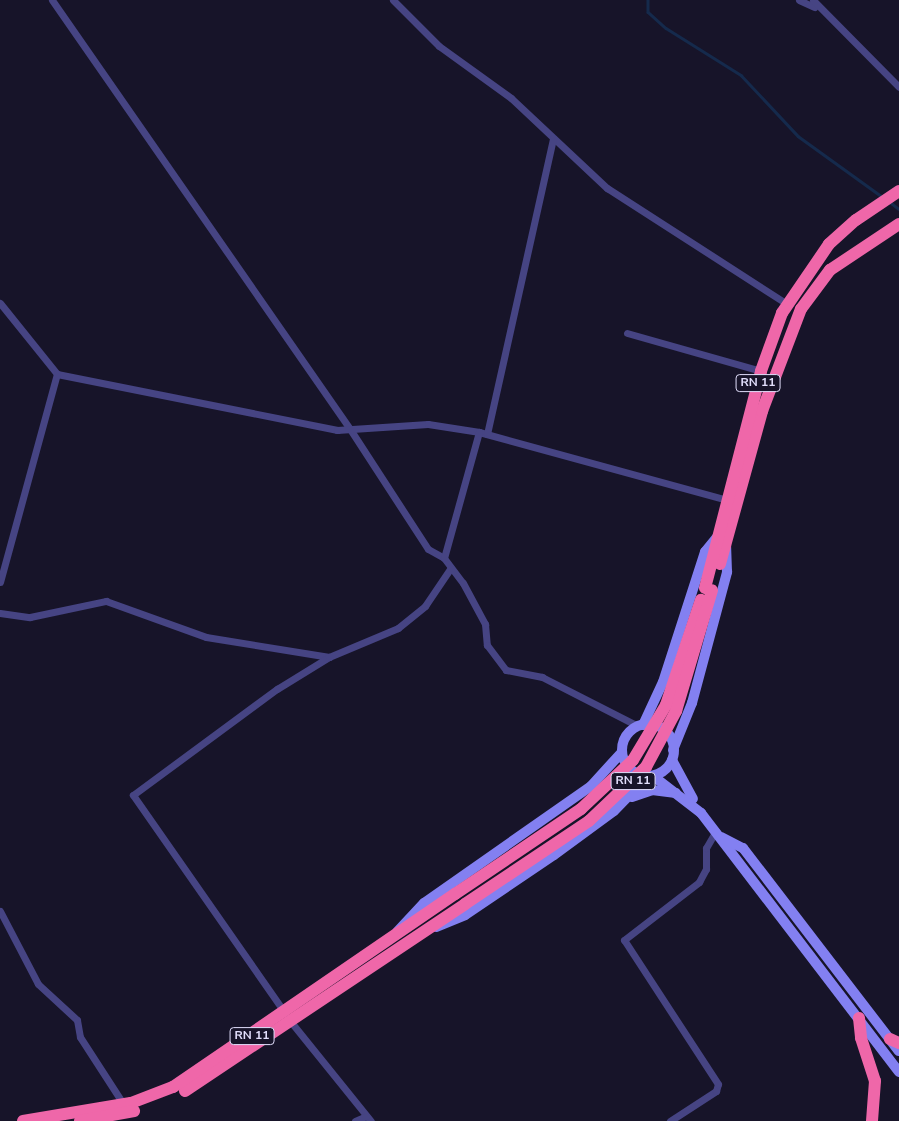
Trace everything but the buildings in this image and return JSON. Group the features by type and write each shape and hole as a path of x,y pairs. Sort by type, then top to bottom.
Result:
{"highway":[{"name":"RN 11","path":"722,539 727,500 761,372 787,304 818,257 870,209 899,190"},
{"name":"RN 11","path":"23,1121 124,1105 184,1082 432,927 589,821 646,768 676,711 722,539 762,411 801,309 830,270 899,224"},
{"name":"RN 11","path":"80,1121 105,1119 180,1094 288,1017 395,935 581,810 633,760 666,705 708,589"},
{"path":"860,1018 860,1038 875,1081 872,1121"}],"main road":[{"name":"RN 11","path":"641,725 663,682 705,552 722,539"},
{"name":"RN 11","path":"673,755 692,703 726,572 722,539"},
{"path":"701,813 673,755 664,730 641,725 626,737 622,752 628,768 650,776 687,799 701,813 860,1018 899,1072"},
{"name":"RN 11","path":"395,935 420,907 591,786 622,752"},
{"path":"650,776 673,755"},
{"name":"RN 11","path":"432,927 466,915 623,803 650,776"},
{"path":"623,803 652,790 687,799"},
{"path":"718,834 743,848 894,1041 899,1051"}],"street":[{"path":"52,0 350,429 428,550 444,558 450,569 463,583 485,624 487,644 506,670 542,677 641,725"},
{"path":"393,0 439,46 511,98 607,188 787,304"},
{"path":"799,0 813,3 899,87"},
{"path":"487,434 553,138"},
{"path":"0,303 57,374 350,429 428,424 479,432 727,500"},
{"path":"627,333 761,372"},
{"path":"0,582 57,374"},
{"path":"444,558 479,432"},
{"path":"355,1121 368,1118 288,1017 132,797 231,721 329,657 398,628 425,606 450,569"},
{"path":"0,613 30,617 106,601 206,637 329,657"},
{"path":"670,1121 716,1091 718,1084 624,940 699,882 706,869 706,848 718,834"},
{"path":"0,911 38,984 68,1008 80,1037 124,1105"}],"waterway":[{"path":"648,0 648,12 666,28 741,75 798,136 884,198"},
{"path":"890,202 899,209"}]}
